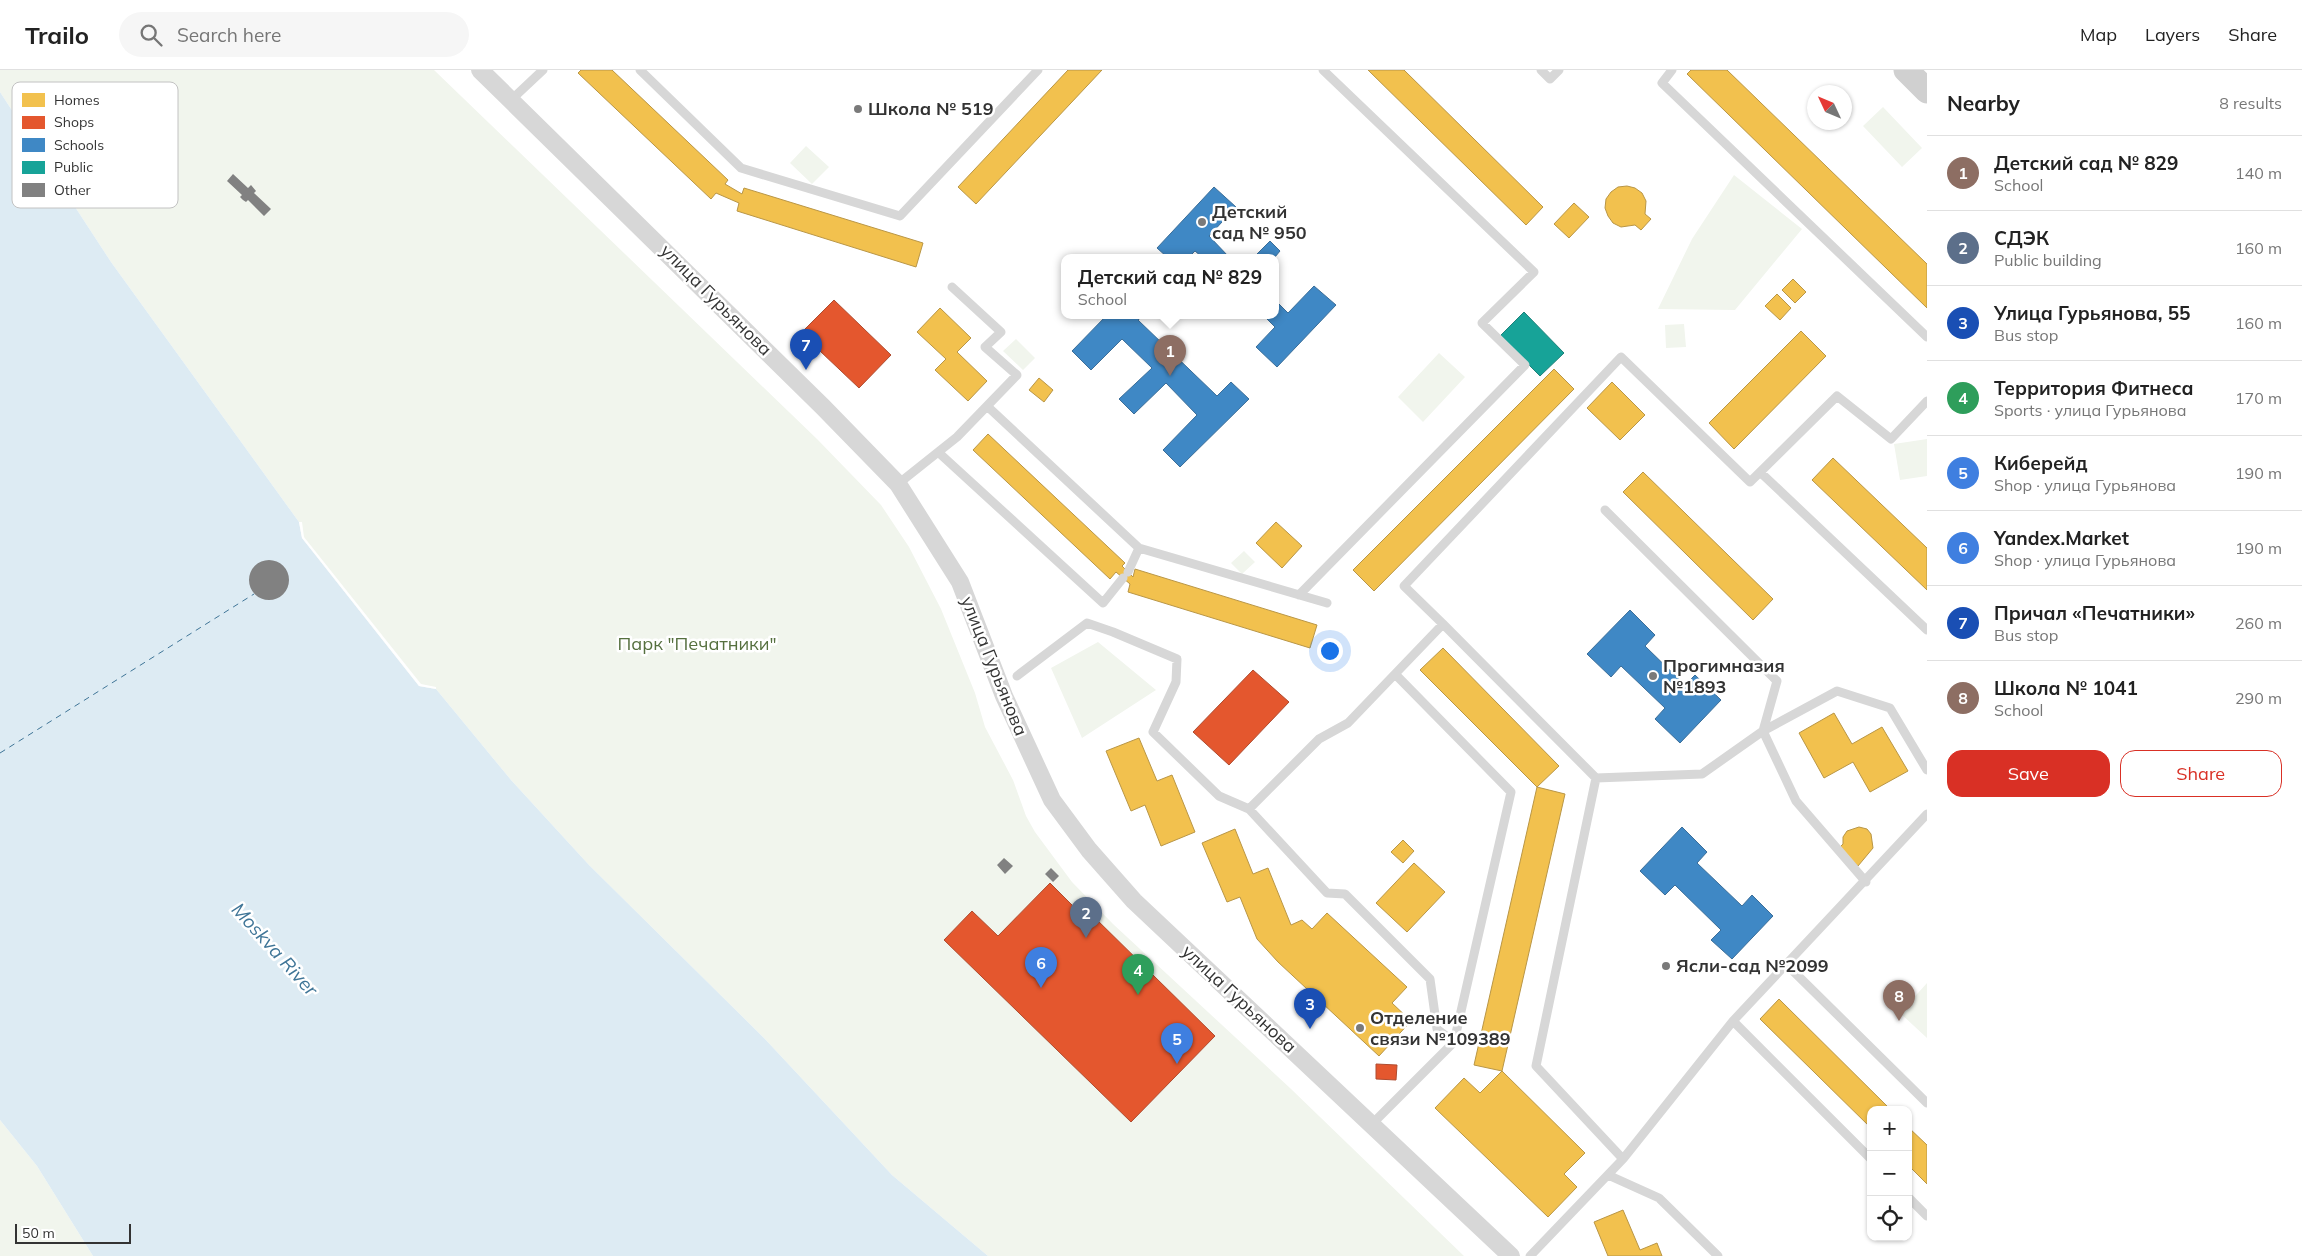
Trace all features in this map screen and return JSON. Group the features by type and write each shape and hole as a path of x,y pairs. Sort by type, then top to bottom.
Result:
{"main road":[{"path":"1906,70 1927,91"}],"street":[{"name":"улица Гурьянова","path":"480,70 816,400 898,484 960,582 1004,696 1052,800 1088,850 1134,901 1511,1256"}],"lane":[{"path":"511,100 544,70"},
{"path":"640,70 741,168 900,216 1038,70"},
{"path":"1299,595 1525,365 1482,323 1534,272 1323,70"},
{"path":"1541,70 1550,79 1559,70"},
{"path":"1672,70 1662,83 1927,337"},
{"path":"898,484 957,437 1017,375 985,347 1001,332 952,287"},
{"path":"1927,401 1891,440 1837,396 1750,482 1621,357 1404,586 1596,778 1702,774 1763,731 1837,691 1890,708 1927,770"},
{"path":"987,406 1139,548 1327,603"},
{"path":"938,452 1103,603 1126,575 1139,548"},
{"path":"1760,472 1927,630"},
{"path":"1605,510 1777,681 1763,731 1796,801 1866,882"},
{"path":"1017,676 1087,623 1178,659 1176,682 1153,732 1219,796 1249,809 1327,893 1345,894 1430,979 1436,1029 1454,1042"},
{"path":"1249,809 1319,739 1348,723 1443,624"},
{"path":"1372,1124 1454,1042 1511,792 1396,675"},
{"path":"1596,778 1536,1066 1623,1159"},
{"path":"1530,1256 1623,1159 1733,1021 1866,882 1927,814"},
{"path":"1787,965 1927,1103"},
{"path":"1733,1021 1867,1155"},
{"path":"1608,1175 1659,1198 1718,1256"},
{"path":"1912,1201 1927,1216"}],"green space":[{"name":"Парк \"Печатники\"","path":"0,70 434,70 817,439 881,505 909,547 941,609 975,693 985,727 1013,780 1026,816 1035,832 1072,882 1113,924 1290,1088 1464,1256 988,1256 892,1175 764,1038 589,865 511,780 436,689 419,686 302,538 299,522 111,262 76,208 178,208 178,82 12,82 12,110 0,92"},
{"path":"1883,107 1922,148 1902,167 1863,126"},
{"path":"806,146 829,167 812,184 790,163"},
{"path":"1734,175 1802,229 1735,310 1658,309 1692,239"},
{"path":"1684,324 1686,347 1666,348 1665,325"},
{"path":"1016,339 1035,358 1023,370 1003,351"},
{"path":"1439,353 1465,377 1423,422 1398,397"},
{"path":"1927,439 1927,476 1900,480 1894,444"},
{"path":"1244,551 1255,562 1242,574 1231,563"},
{"path":"1098,642 1156,690 1082,738 1051,668"},
{"path":"1927,983 1927,1038 1900,1013"},
{"path":"0,1120 37,1166 93,1256 0,1256"}],"water":[{"name":"Moskva River","path":"0,92 12,110 12,208 76,208 111,262 299,522 302,538 419,686 436,689 511,780 589,865 764,1038 892,1175 988,1256 93,1256 37,1166 0,1120"}],"pier":[{"path":"299,522 302,522 304,537 421,684 436,687 436,689 419,686 302,538"}],"building: Homes":[{"path":"581,70 612,70 728,180 725,184 742,194 744,188 923,243 916,267 737,211 739,203 716,193 711,199 578,73"},
{"path":"1068,70 1102,70 976,204 958,187"},
{"path":"1368,70 1404,70 1543,207 1526,225"},
{"path":"1691,70 1727,70 1927,264 1927,308 1687,74"},
{"path":"1627,186 1635,188 1642,193 1646,201 1645,214 1651,219 1641,230 1635,225 1621,227 1613,223 1605,208 1606,199 1611,192 1618,187"},
{"path":"1574,203 1589,217 1569,238 1554,224"},
{"path":"1793,279 1806,292 1795,303 1782,290"},
{"path":"1777,294 1791,308 1780,320 1765,306"},
{"path":"940,308 971,338 957,352 987,381 968,401 935,370 946,359 917,332"},
{"path":"1801,331 1826,356 1734,449 1709,423"},
{"path":"1554,369 1574,389 1374,591 1353,570"},
{"path":"1039,378 1053,390 1044,402 1029,390"},
{"path":"1612,382 1645,415 1620,440 1587,408"},
{"path":"988,434 1125,563 1122,566 1133,577 1135,569 1317,625 1310,648 1128,592 1130,584 1116,572 1110,579 973,450"},
{"path":"1833,458 1927,548 1927,590 1812,480"},
{"path":"1643,472 1773,599 1753,620 1623,492"},
{"path":"1276,522 1302,546 1282,568 1256,543"},
{"path":"1443,648 1559,766 1537,787 1420,670"},
{"path":"1834,713 1852,744 1882,727 1908,771 1870,792 1853,762 1824,778 1799,733"},
{"path":"1139,738 1157,781 1172,775 1195,832 1161,846 1145,805 1131,811 1106,751"},
{"path":"1537,787 1565,794 1502,1071 1474,1065"},
{"path":"1859,827 1867,829 1871,834 1873,848 1858,866 1839,848 1843,844 1843,837 1847,831"},
{"path":"1235,829 1253,874 1268,868 1291,925 1302,920 1312,929 1327,913 1407,987 1392,1003 1411,1021 1379,1056 1278,962 1257,939 1240,897 1227,902 1202,843"},
{"path":"1403,840 1414,851 1403,863 1391,852"},
{"path":"1414,863 1445,892 1407,932 1376,903"},
{"path":"1779,999 1887,1106 1867,1106 1867,1124 1760,1019"},
{"path":"1502,1071 1585,1153 1564,1174 1577,1187 1548,1217 1435,1108 1464,1078 1480,1093"},
{"path":"1912,1131 1927,1145 1927,1184 1912,1169"},
{"path":"1623,1210 1640,1250 1657,1243 1662,1256 1608,1256 1594,1222"}],"building: Shops":[{"path":"834,300 891,355 859,388 801,333"},
{"path":"1253,670 1289,702 1229,765 1193,732"},
{"path":"1050,883 1085,918 1090,913 1215,1036 1131,1122 944,940 972,911 998,936"},
{"path":"1376,1064 1397,1065 1396,1080 1376,1079"}],"building: Schools":[{"name":"Детский сад № 950","path":"1214,187 1236,207 1209,236 1226,254 1198,254 1195,251 1192,254 1164,254 1157,248"},
{"name":"Детский сад № 950","path":"1270,241 1280,251 1278,254 1257,254"},
{"name":"Детский сад № 950","path":"1314,286 1336,305 1277,367 1256,347 1275,327 1267,319 1279,319 1279,304 1288,313"},
{"path":"1103,319 1139,319 1138,320 1217,396 1231,382 1249,399 1180,467 1163,450 1197,415 1166,383 1134,414 1119,399 1152,368 1122,339 1091,370 1072,351"},
{"name":"Прогимназия №1893","path":"1630,610 1655,635 1645,646 1685,685 1695,675 1721,700 1680,743 1655,719 1665,708 1621,666 1611,677 1587,654"},
{"path":"1682,827 1707,852 1697,863 1742,906 1752,895 1773,916 1732,959 1711,940 1721,930 1675,885 1665,895 1640,871"}],"building: Public":[{"path":"1524,312 1564,353 1540,376 1500,336"}],"building: Other":[{"path":"233,174 248,188 251,185 256,191 254,193 271,209 264,216 248,200 246,202 243,200 240,197 242,195 227,181"},
{"path":"273,560 280,563 286,569 289,580 288,588 280,597 273,600 265,600 258,597 250,588 249,576 252,569 261,561"},
{"path":"1004,858 1013,866 1005,874 997,865"},
{"path":"1051,868 1059,876 1053,882 1045,874"}],"ferry route":[{"path":"0,753 254,594"}],"place":[{"name":"Школа № 519","path":"858,109"},
{"name":"Детский сад № 950","path":"1202,222"},
{"name":"Причал «Печатники»","path":"806,370"},
{"name":"Детский сад № 829","path":"1170,376"},
{"name":"Прогимназия №1893","path":"1653,676"},
{"name":"СДЭК","path":"1086,938"},
{"name":"Ясли-сад №2099","path":"1666,966"},
{"name":"Yandex.Market","path":"1041,988"},
{"name":"Территория Фитнеса","path":"1138,995"},
{"name":"Школа № 1041","path":"1899,1021"},
{"name":"Отделение связи №109389","path":"1360,1028"},
{"name":"Улица Гурьянова, 55","path":"1310,1029"},
{"name":"Киберейд","path":"1177,1064"}]}
